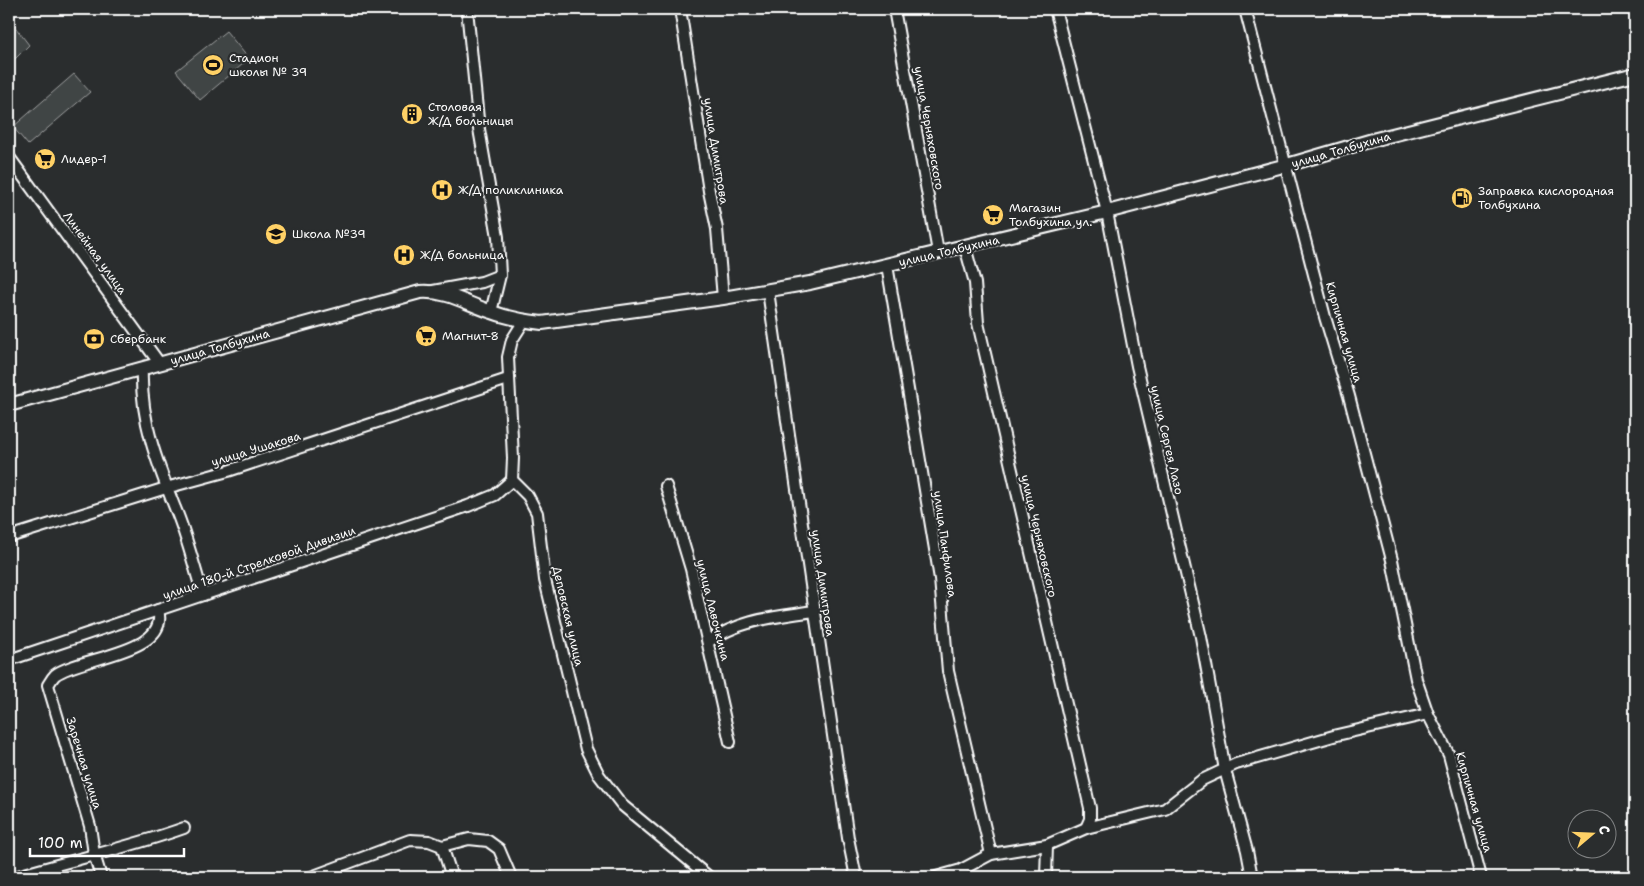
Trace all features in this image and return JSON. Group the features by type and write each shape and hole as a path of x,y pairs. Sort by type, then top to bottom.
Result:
{"street":[{"path":"468,9 480,129 492,192 500,275 491,312"},
{"name":"улица Димитрова","path":"680,9 708,192 717,229 723,298"},
{"name":"улица Черняховского","path":"894,9 938,252"},
{"name":"улица Сергея Лазо","path":"1055,9 1108,212 1137,366 1201,637 1225,770 1247,851 1252,877"},
{"name":"Кирпичная улица","path":"1245,9 1325,317 1349,396 1392,560 1416,679 1428,714 1449,755 1481,877"},
{"name":"улица Толбухина","path":"431,292 445,293 491,312 524,321 542,323 768,291 938,252 965,248 1287,165 1376,139 1635,74"},
{"name":"Линейная улица","path":"10,160 160,364"},
{"name":"улица Черняховского","path":"965,248 975,283 978,323 1090,808 1090,819 1086,828"},
{"name":"улица Панфилова","path":"888,265 940,579 948,671 991,854"},
{"name":"улица Толбухина","path":"9,405 409,294 431,292 482,282 500,275"},
{"name":"улица Димитрова","path":"768,291 848,838 856,877"},
{"path":"512,480 513,458 508,357 512,340 524,321"},
{"path":"142,369 141,394 149,436 166,488 176,508 203,595"},
{"name":"улица Ушакова","path":"9,537 166,488 228,471 508,379"},
{"name":"улица 180-й Стрелковой Дивизии","path":"9,660 468,506 495,495 512,480"},
{"name":"Деповская улица","path":"512,480 528,496 537,512 545,580 586,749 599,774 622,805 709,877"},
{"name":"улица Лавочкина","path":"666,486 691,569 730,742"},
{"name":"Заречная улица","path":"101,877 94,854 90,826 48,685 54,676 62,672 104,659 152,635 159,627 161,619 158,610"},
{"path":"708,642 734,626 747,622 814,611"},
{"path":"936,877 961,870 991,854 1047,845 1086,828 1166,810 1202,780 1236,764 1337,735 1428,714"},
{"path":"14,877 94,854 136,845 184,828"},
{"path":"311,877 410,840 429,841 442,846 469,839 488,841 499,850 511,877"},
{"path":"1046,877 1047,845"},
{"path":"442,846 452,877"}],"shaded area":[{"path":"9,19 29,45 9,65"},
{"name":"Стадион школы № 39","path":"226,31 249,59 200,100 176,71"},
{"path":"74,74 90,92 28,145 13,127"}],"place":[{"name":"Стадион школы № 39","path":"213,65"},
{"name":"Столовая Ж/Д больницы","path":"412,114"},
{"name":"Лидер-1","path":"45,159"},
{"name":"Ж/Д поликлиника","path":"442,190"},
{"name":"Заправка кислородная Толбухина","path":"1462,198"},
{"name":"Магазин Толбухина ул.","path":"993,215"},
{"name":"Школа №39","path":"276,234"},
{"name":"Ж/Д больница","path":"404,255"},
{"name":"Магнит-8","path":"426,336"},
{"name":"Сбербанк","path":"94,339"}]}
